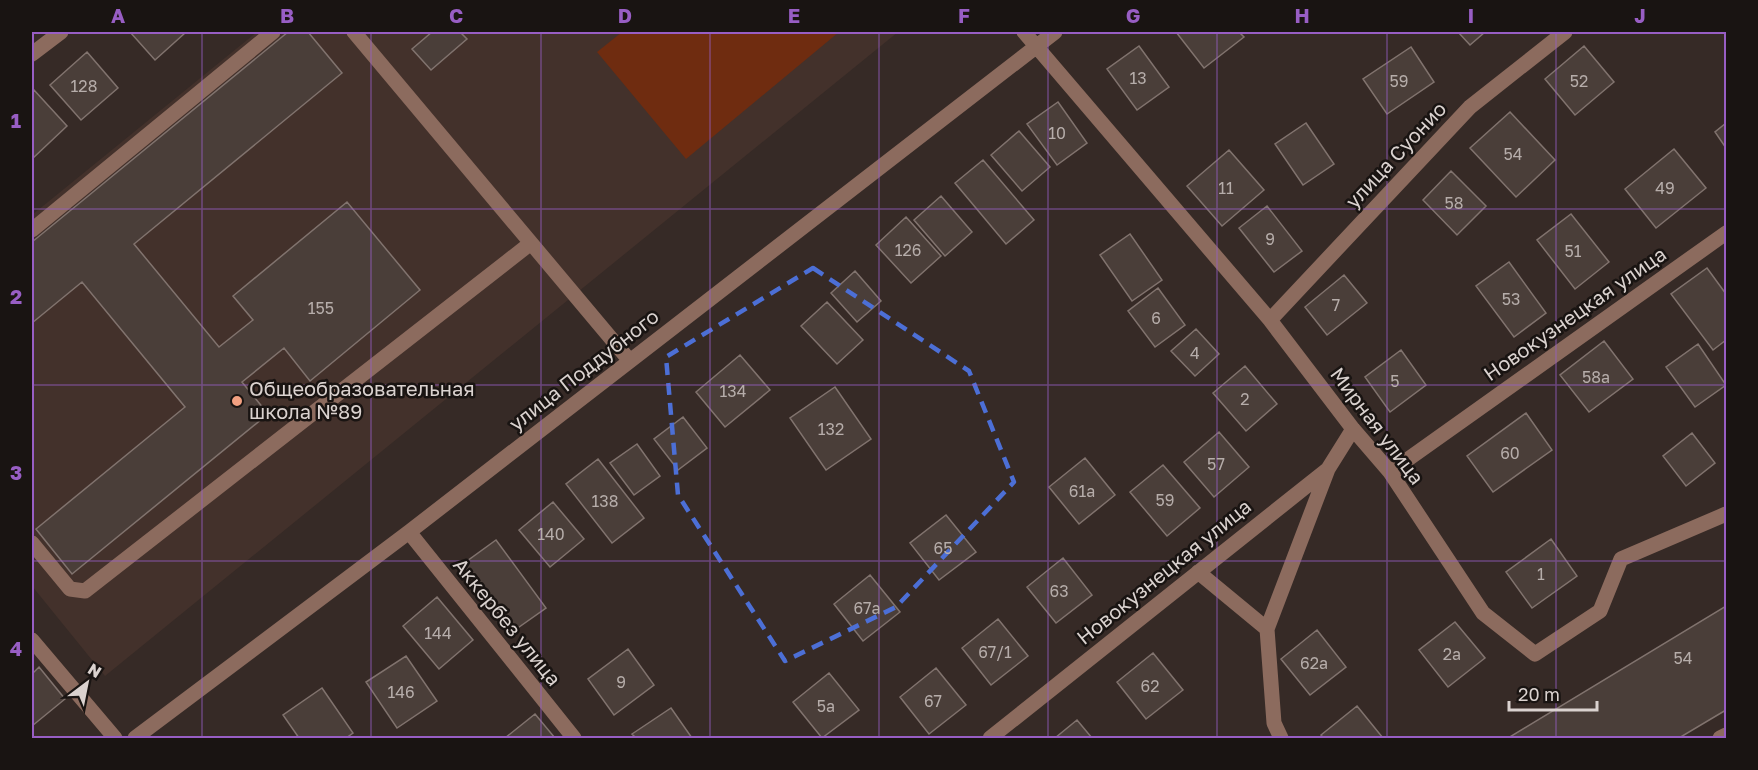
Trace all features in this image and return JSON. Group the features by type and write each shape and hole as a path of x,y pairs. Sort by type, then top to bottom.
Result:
{"street":[{"path":"32,54 61,32"},
{"path":"32,230 273,32"},
{"path":"354,32 630,361"},
{"name":"Мирная улица","path":"1024,32 1270,320 1353,429 1390,472 1482,613 1535,654 1600,611 1621,559 1726,514"},
{"name":"улица Поддубного","path":"135,738 408,532 1055,32"},
{"name":"улица Суонио","path":"1270,320 1470,107 1565,32"},
{"name":"Новокузнецкая улица","path":"1390,472 1726,232"},
{"path":"32,543 70,589 85,591 531,243"},
{"name":"Новокузнецкая улица","path":"990,738 1328,470 1353,429"},
{"path":"1281,738 1274,723 1268,630 1328,470"},
{"name":"Аккербез улица","path":"408,532 574,738"},
{"path":"1198,572 1268,630"},
{"path":"32,640 115,738"},
{"path":"1720,738 1726,735"}],"highlighted area":[{"path":"813,268 969,371 1014,482 896,607 785,661 678,495 666,357"}],"shaded area":[{"name":"Общеобразовательная школа №89","path":"257,32 898,32 105,676 32,586 32,215"},
{"path":"622,32 839,32 686,159 597,52"}],"building":[{"path":"130,32 184,32 185,33 155,60"},
{"path":"288,32 308,32 342,73 134,244 219,347 253,320 233,296 347,202 420,290 310,381 284,348 242,382 268,414 72,574 36,529 185,407 82,282 32,323 32,242"},
{"path":"432,32 460,32 467,39 431,70 412,49"},
{"path":"1176,32 1239,32 1244,37 1204,68"},
{"path":"1458,32 1485,32 1470,45"},
{"path":"1139,46 1169,87 1137,110 1107,69"},
{"path":"1584,46 1614,82 1575,115 1545,79"},
{"path":"1411,47 1434,82 1387,114 1363,79"},
{"path":"87,52 118,88 81,120 50,85"},
{"path":"34,90 67,126 32,159 32,93"},
{"path":"1058,102 1087,143 1057,165 1027,124"},
{"path":"1510,112 1555,160 1516,197 1470,148"},
{"path":"1306,123 1334,164 1303,185 1275,144"},
{"path":"1726,123 1726,148 1715,132"},
{"path":"1019,131 1050,167 1022,191 991,155"},
{"path":"1674,149 1706,188 1656,228 1625,189"},
{"path":"1229,150 1264,190 1222,226 1187,186"},
{"path":"983,160 1034,220 1006,244 955,183"},
{"path":"1451,171 1486,206 1457,235 1423,200"},
{"path":"941,196 972,232 945,256 914,220"},
{"path":"1267,206 1302,251 1274,272 1239,228"},
{"path":"1571,214 1609,262 1575,289 1537,240"},
{"path":"906,217 941,256 911,283 876,245"},
{"path":"1130,234 1162,280 1132,301 1100,255"},
{"path":"1509,262 1546,313 1514,337 1476,286"},
{"path":"1707,268 1726,294 1726,340 1713,350 1671,294"},
{"path":"855,271 881,301 857,322 831,293"},
{"path":"1344,275 1367,303 1327,335 1305,307"},
{"path":"1158,288 1185,325 1155,347 1128,311"},
{"path":"827,302 863,340 837,364 801,326"},
{"path":"1196,329 1219,354 1195,376 1171,351"},
{"path":"1604,341 1633,379 1589,412 1560,375"},
{"path":"1698,344 1726,385 1695,407 1666,367"},
{"path":"1401,350 1426,385 1390,412 1365,377"},
{"path":"740,355 770,390 725,427 696,392"},
{"path":"1245,366 1277,404 1246,431 1213,393"},
{"path":"835,387 871,439 826,470 790,418"},
{"path":"1526,413 1552,450 1493,492 1467,456"},
{"path":"683,417 707,448 678,470 654,439"},
{"path":"1219,432 1249,467 1214,497 1184,462"},
{"path":"1692,433 1715,463 1686,486 1663,456"},
{"path":"637,444 660,476 634,495 610,463"},
{"path":"1085,458 1115,495 1079,524 1049,487"},
{"path":"598,459 644,518 612,543 566,484"},
{"path":"1163,465 1200,508 1167,536 1130,492"},
{"path":"553,502 584,539 550,567 519,530"},
{"path":"946,515 976,552 939,580 910,543"},
{"path":"1551,539 1577,576 1532,608 1506,572"},
{"path":"496,540 546,608 512,632 463,564"},
{"path":"1063,558 1092,595 1056,623 1027,587"},
{"path":"870,575 900,612 863,641 834,604"},
{"path":"437,597 473,640 439,669 403,626"},
{"path":"1726,606 1726,710 1679,738 1508,738"},
{"path":"998,619 1028,656 991,685 962,648"},
{"path":"1455,622 1485,658 1448,687 1419,650"},
{"path":"1317,630 1346,667 1310,695 1281,659"},
{"path":"628,649 654,685 614,715 588,679"},
{"path":"1153,653 1183,690 1146,719 1117,682"},
{"path":"406,656 437,701 397,728 366,682"},
{"path":"39,667 65,699 32,726 32,674"},
{"path":"936,668 966,705 929,734 900,697"},
{"path":"829,673 859,710 822,738 793,702"},
{"path":"322,688 353,733 346,738 299,738 283,715"},
{"path":"1357,706 1383,738 1324,738 1321,735"},
{"path":"671,708 692,738 636,738 632,734"},
{"path":"535,714 555,738 505,738"},
{"path":"1077,720 1092,738 1055,738"}],"place":[{"name":"Общеобразовательная школа №89","path":"237,401"}]}
